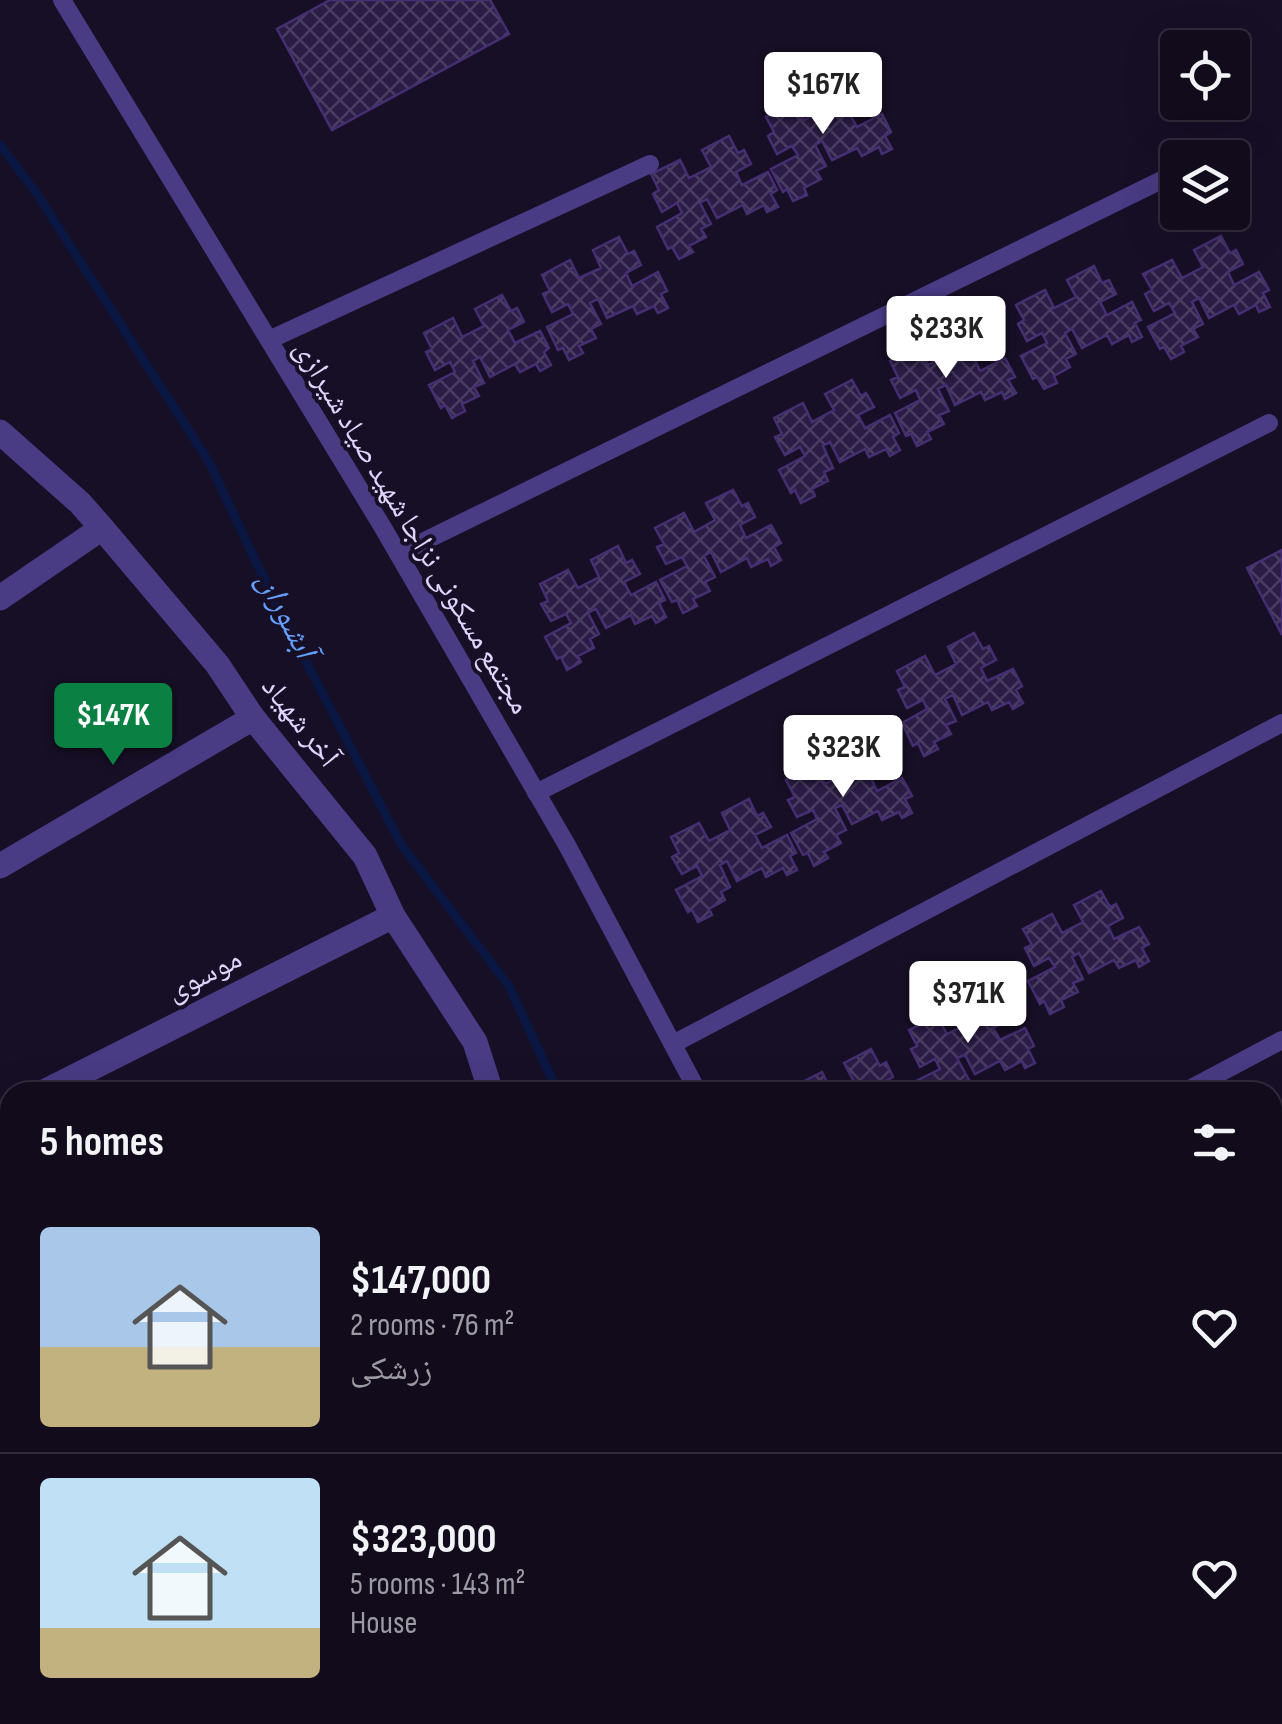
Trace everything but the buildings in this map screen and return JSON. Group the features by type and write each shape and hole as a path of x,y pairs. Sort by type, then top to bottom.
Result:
{"street":[{"name":"آخر شهیاد","path":"2,438 80,503 102,528 217,664 253,718 365,856 393,916 475,1042 488,1082"},
{"path":"0,598 102,528"},
{"path":"0,866 253,718"},
{"name":"موسوی","path":"64,1082 393,916"}],"lane":[{"name":"مجتمع مسکونی نزاجا شهید صیاد شیرازی","path":"62,0 398,554 536,793 693,1082"},
{"path":"269,340 650,164"},
{"path":"398,554 1160,181"},
{"path":"536,793 1269,422"},
{"path":"672,1044 1282,723"},
{"path":"1203,1082 1282,1040"}],"waterway":[{"name":"آبشوران","path":"0,145 37,194 209,462 273,598 402,846 509,986 553,1082"}]}
